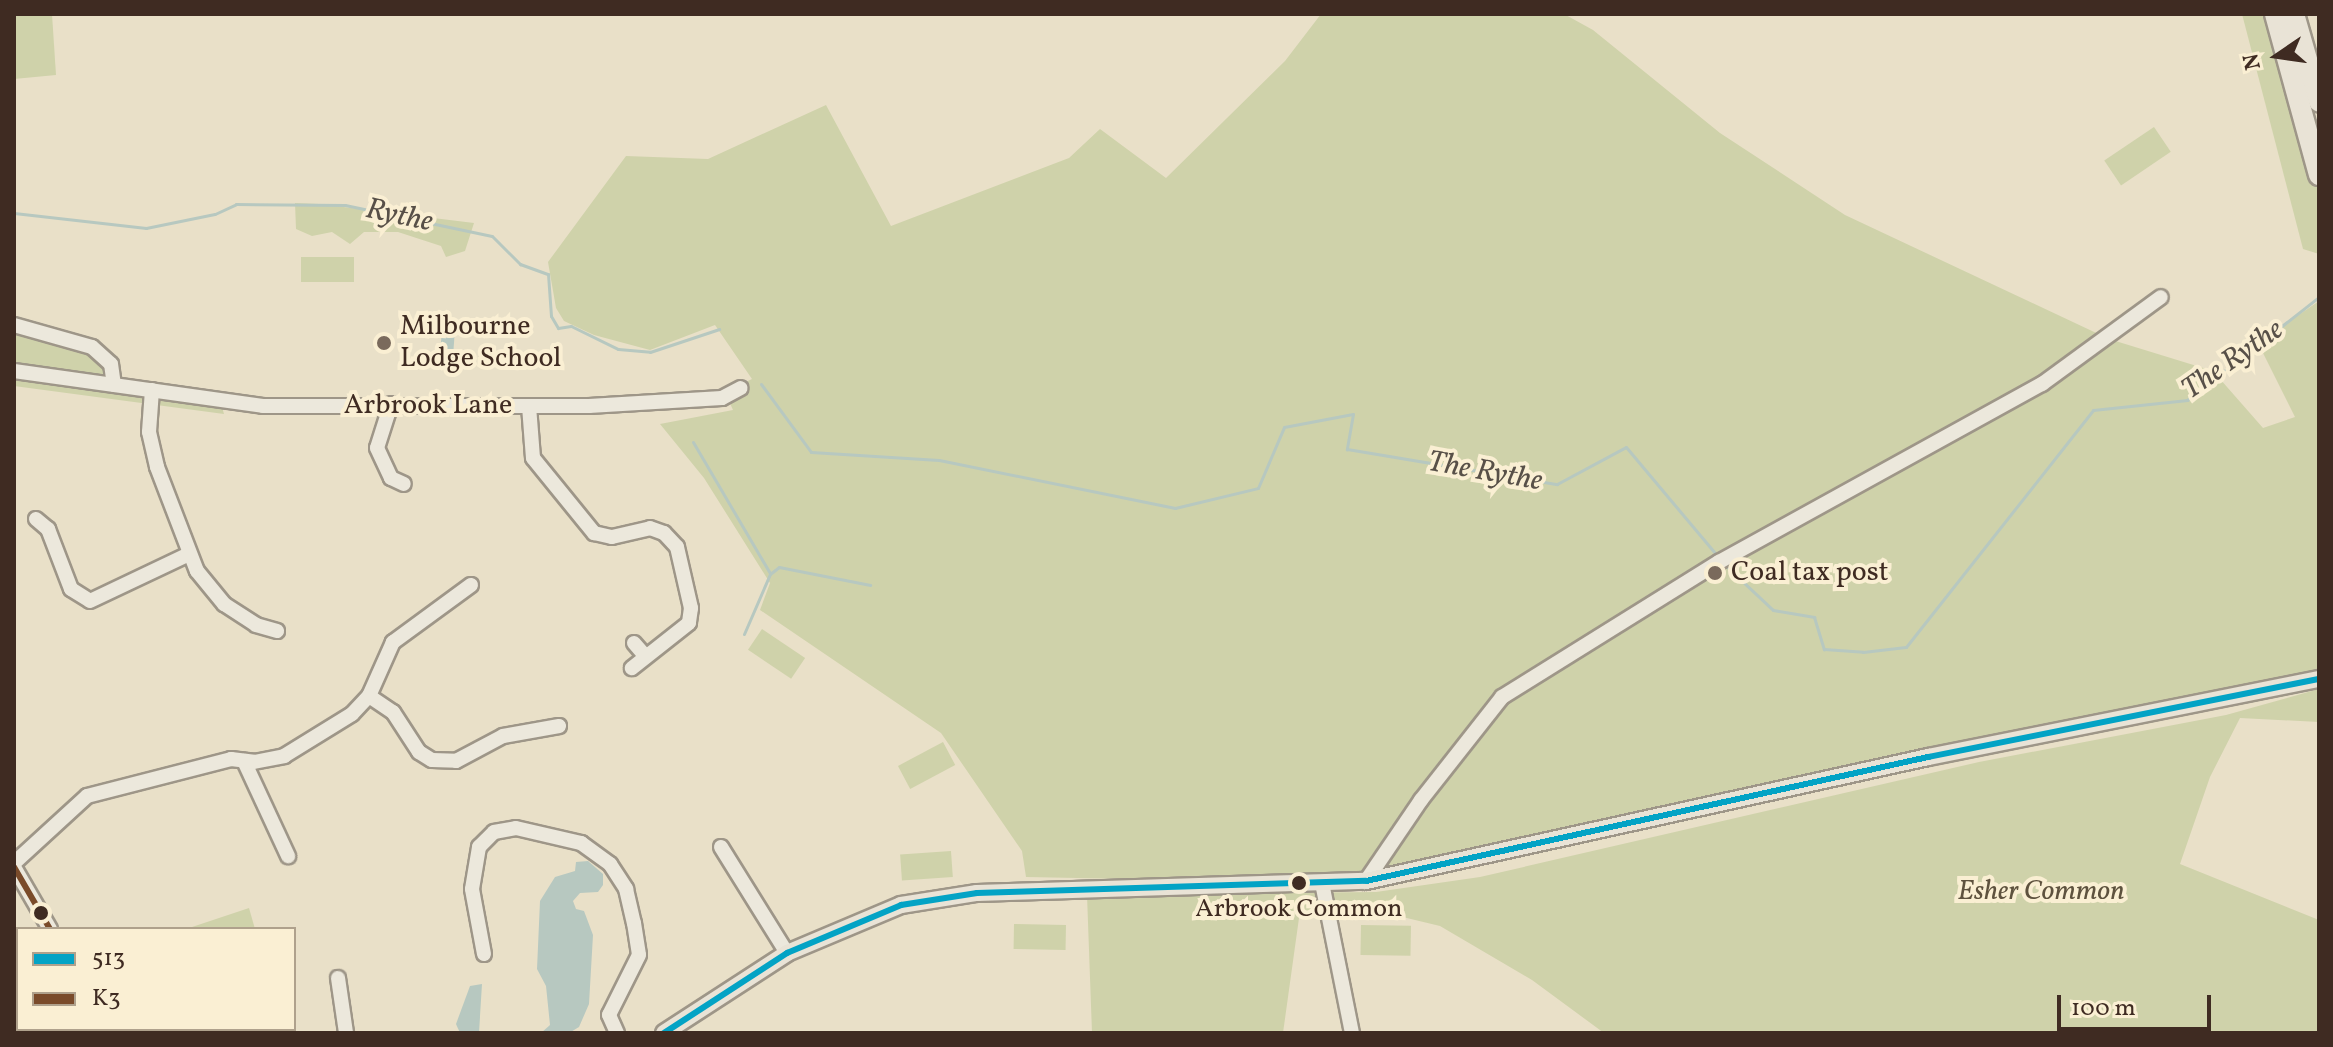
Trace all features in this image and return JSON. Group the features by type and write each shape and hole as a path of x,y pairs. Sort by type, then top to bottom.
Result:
{"highway":[{"path":"2275,14 2319,175"},
{"path":"2294,14 2319,101"}],"main road":[{"path":"664,1033 787,953 901,905 971,894 1366,881 1928,757 2319,679"}],"street":[{"path":"1366,881 1421,800 1502,697 1723,560 2042,384 2161,297"},
{"path":"14,325 92,347 111,364 114,385"},
{"name":"Arbrook Lane","path":"14,371 263,406 529,406 687,401 722,398 741,388"},
{"path":"152,390 149,432 157,467 189,554 224,604 256,625 277,631"},
{"path":"391,404 377,448 393,484"},
{"path":"529,406 533,458 594,533 612,537 650,528 664,533 677,547 691,616 632,668"},
{"path":"36,519 48,529 71,589 90,601 189,554"},
{"path":"49,927 14,865 87,796 195,766 295,751 352,714 369,696 393,642 471,585"},
{"path":"634,643 646,657"},
{"path":"369,696 393,712 419,752 432,760 456,761 503,736 559,726"},
{"path":"244,761 288,856"},
{"path":"484,954 472,889 479,847 494,832 516,828 581,843 618,877 634,923 639,955 609,1015 617,1033"},
{"path":"721,847 787,953"},
{"path":"1322,883 1352,1033"},
{"path":"338,978 346,1033"}],"green space":[{"path":"14,14 52,14 56,75 14,79"},
{"name":"Arbrook Common","path":"1321,14 1564,14 1593,30 1720,133 1845,215 2109,339 2213,371 2263,428 2295,417 2258,343 2319,301 2319,672 1410,867 1282,882 1026,877 1022,851 941,733 760,610 770,583 704,478 660,424 733,410 725,392 752,379 715,325 650,350 594,335 564,321 556,308 548,262 626,156 708,159 826,105 891,226 1069,158 1100,129 1166,178 1285,61"},
{"path":"2242,14 2270,14 2319,194 2319,254 2303,249"},
{"path":"2154,127 2171,152 2121,185 2104,161"},
{"path":"295,203 474,223 465,251 446,257 441,246 398,232 364,232 350,244 332,232 312,236 296,229"},
{"path":"301,257 354,257 354,282 301,282"},
{"path":"14,332 89,353 101,359 108,376 173,399 222,407 224,414 14,386"},
{"path":"762,629 805,658 791,679 748,650"},
{"name":"Esher Common","path":"2319,689 2319,722 2240,718 2210,777 2180,864 2319,920 2319,1033 1604,1033 1532,980 1440,926 1386,913 1299,918 1283,1033 1092,1033 1087,895 1376,892 1480,877 1979,762 2226,715"},
{"path":"943,742 955,765 910,789 898,766"},
{"path":"951,851 953,877 902,880 900,855"},
{"path":"249,908 254,927 192,927"},
{"path":"1014,924 1066,925 1066,950 1014,949"},
{"path":"1361,925 1411,926 1410,956 1360,955"},
{"path":"16,990 16,1031 55,1031 14,1033"}],"shaded area":[{"path":"442,328 455,329 453,361 440,360"},
{"path":"588,861 603,874 603,885 598,892 580,893 573,901 576,909 584,911 593,935 589,1004 579,1027 569,1033 541,1033 550,1025 546,986 537,969 540,901 555,877 575,871 576,862"},
{"path":"482,984 479,1033 460,1033 456,1024 470,986"}],"waterway":[{"name":"Rythe","path":"14,213 146,228 215,214 236,204 345,205 492,236 520,264 548,274 551,316 558,328 571,326 618,349 650,352 719,329"},
{"name":"The Rythe","path":"1724,564 1773,610 1814,617 1824,649 1863,652 1906,647 2093,410 2187,400 2319,297"},
{"name":"The Rythe","path":"761,384 811,452 939,460 1175,508 1258,488 1284,427 1353,414 1347,449 1557,484 1626,447 1719,558"},
{"path":"693,442 770,573"},
{"path":"744,634 770,574 779,567 870,585"}],"transit line":[{"name":"513","path":"664,1033 787,953 901,905 977,893 1366,881 1928,757 2319,679"},
{"name":"K3","path":"14,867 49,927"}],"place":[{"name":"Milbourne Lodge School","path":"384,343"},
{"name":"Coal tax post","path":"1715,573"},
{"name":"Arbrook Common","path":"1299,883"}]}
